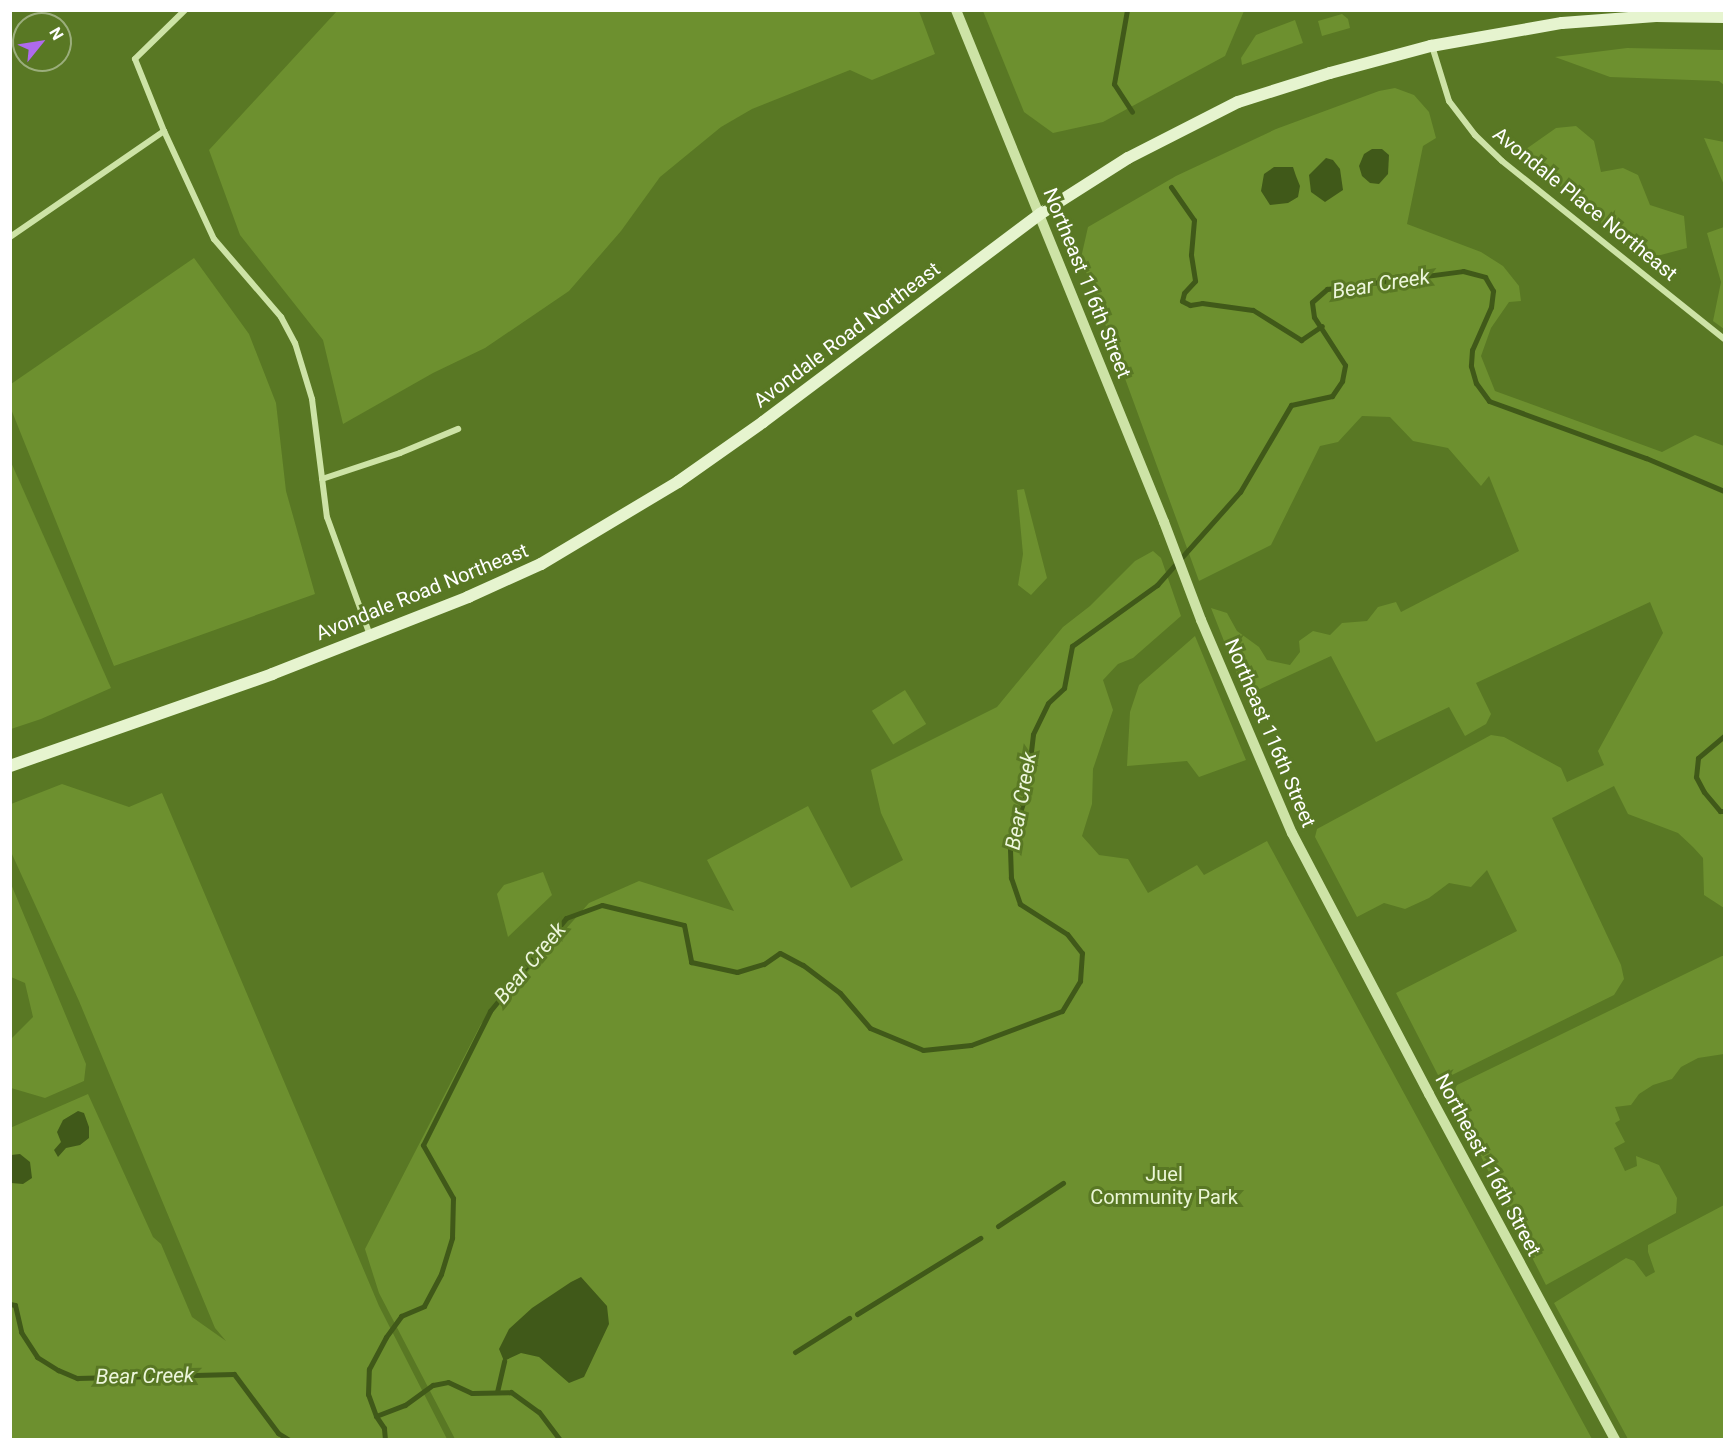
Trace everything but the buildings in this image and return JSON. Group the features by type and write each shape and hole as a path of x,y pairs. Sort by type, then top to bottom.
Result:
{"main road":[{"name":"Avondale Road Northeast","path":"10,766 272,674 468,597 541,564 678,482 763,422 1040,214 1128,158 1238,102 1330,73 1431,46 1563,23 1667,13 1725,17"}],"street":[{"path":"184,10 135,59 164,131 214,239 281,317 295,343 312,399 327,517 334,542 370,636"},
{"name":"Northeast 116th Street","path":"956,10 1173,543 1206,631 1293,833 1434,1104 1615,1440"},
{"name":"Avondale Place Northeast","path":"1431,46 1449,100 1475,135 1502,161 1725,339"},
{"path":"10,237 164,131"},
{"path":"322,479 400,453 458,429"}],"green space":[{"path":"337,11 919,11 935,54 872,80 850,70 752,109 721,127 660,177 621,231 569,291 485,348 433,373 343,424 323,340 240,235 209,150"},
{"path":"983,11 1244,11 1225,56 1103,122 1053,133 1024,112"},
{"path":"1342,14 1348,19 1350,28 1322,36 1318,21"},
{"path":"1295,20 1303,43 1242,65 1241,58 1256,35"},
{"path":"1627,48 1724,50 1724,85 1719,81 1610,77 1555,57"},
{"path":"1395,88 1414,95 1429,112 1436,138 1423,146 1407,224 1481,252 1503,266 1519,286 1521,301 1509,302 1491,328 1481,356 1495,391 1662,452 1695,435 1724,446 1724,908 1704,895 1703,858 1678,833 1628,814 1614,786 1552,818 1621,965 1624,979 1614,995 1452,1075 1438,1075 1396,993 1517,931 1487,870 1471,887 1449,883 1429,898 1405,909 1384,903 1357,917 1315,837 1317,829 1491,735 1504,737 1561,768 1567,782 1604,765 1598,751 1663,633 1650,602 1476,683 1491,714 1486,724 1465,736 1449,707 1376,742 1331,656 1260,689 1242,687 1211,608 1227,613 1237,631 1259,647 1267,660 1290,665 1300,652 1299,641 1313,631 1330,635 1342,623 1367,621 1378,607 1396,602 1401,612 1519,551 1489,476 1481,486 1448,448 1413,441 1390,417 1362,416 1338,442 1320,446 1271,545 1199,581 1081,258 1088,227 1176,176 1276,129 1379,91"},
{"path":"1576,126 1594,141 1601,172 1623,168 1638,175 1650,205 1684,216 1687,248 1642,260 1522,152 1556,128"},
{"path":"1704,138 1724,142 1724,185"},
{"path":"1724,227 1724,329 1713,321 1721,282 1707,233"},
{"path":"194,258 249,334 276,403 286,491 315,594 114,666 11,409 11,384"},
{"path":"10,460 111,688 41,719 11,729"},
{"path":"1024,489 1047,578 1031,595 1018,585 1023,554 1017,490"},
{"name":"Juel Community Park","path":"1153,551 1161,558 1181,616 1133,658 1118,664 1103,680 1113,710 1093,769 1092,804 1082,836 1099,855 1128,859 1148,893 1197,865 1204,875 1267,841 1592,1439 455,1439 379,1293 365,1249 481,1024 589,903 639,881 734,911 707,860 808,806 851,888 903,860 881,813 871,770 997,707 1063,627 1090,606 1135,561"},
{"path":"1195,636 1246,760 1199,777 1187,761 1127,766 1130,712 1139,685"},
{"path":"905,690 926,724 893,745 872,711"},
{"path":"62,784 129,807 162,793 379,1306 447,1439 11,1439 10,1128 88,1094 153,1237 161,1244 192,1317 226,1341 215,1328 79,1001 11,852 11,804"},
{"path":"543,872 552,895 508,937 497,894 504,885"},
{"path":"11,884 86,1064 84,1081 45,1098 11,1088 11,1039 33,1017 25,983 11,977"},
{"path":"1724,956 1724,1054 1698,1058 1681,1067 1672,1079 1653,1085 1639,1094 1631,1105 1615,1107 1620,1120 1615,1123 1625,1142 1614,1148 1625,1171 1637,1166 1636,1156 1659,1165 1677,1198 1676,1213 1546,1285 1451,1097 1457,1085"},
{"path":"1724,1205 1724,1439 1628,1439 1554,1303 1626,1258 1634,1261 1646,1277 1655,1272 1648,1245"}],"shaded area":[{"path":"1372,149 1382,149 1389,155 1388,174 1379,184 1370,183 1362,176 1359,166 1364,154"},
{"path":"1326,158 1333,160 1340,169 1343,190 1325,202 1311,192 1309,175"},
{"path":"1274,167 1293,167 1300,186 1298,197 1288,203 1270,205 1261,191 1264,174"},
{"path":"78,1111 84,1113 89,1127 89,1138 80,1145 66,1148 58,1157 54,1150 61,1142 57,1132 63,1120"},
{"path":"20,1154 30,1162 32,1178 23,1184 11,1183 11,1155"},
{"path":"581,1277 607,1306 609,1324 584,1377 569,1383 539,1357 521,1353 504,1361 499,1349 509,1329 532,1308"}],"waterway":[{"path":"1127,10 1114,84 1132,112"},
{"path":"1171,187 1194,220 1191,255 1195,281 1184,293 1182,301 1190,305 1202,303 1253,310 1301,340 1322,326"},
{"name":"Bear Creek","path":"385,1440 384,1428 376,1416 368,1394 369,1369 386,1337 401,1316 424,1306 441,1274 452,1238 453,1198 423,1145 490,1011 566,918 602,905 684,925 691,962 737,972 764,964 780,953 803,965 840,993 870,1028 923,1050 971,1045 1062,1011 1080,981 1082,953 1067,934 1020,904 1011,878 1010,842 1026,794 1033,734 1048,703 1064,688 1072,646 1157,585 1240,492 1291,405 1332,396 1342,381 1345,365 1314,317 1312,302 1327,289 1463,271 1485,277 1493,291 1491,307 1472,350 1471,366 1476,383 1489,401 1646,458 1724,491"},
{"name":"Bear Creek","path":"1724,736 1698,758 1696,777 1704,792 1720,811 1724,811"},
{"path":"998,1226 1063,1183"},
{"path":"857,1314 980,1238"},
{"name":"Bear Creek","path":"10,1304 15,1305 21,1332 37,1357 58,1370 77,1378 234,1374 278,1433 289,1440"},
{"path":"795,1352 849,1318"},
{"path":"497,1392 504,1361"},
{"path":"376,1416 405,1405 433,1385 448,1382 472,1393 511,1392 539,1412 560,1440"}]}
